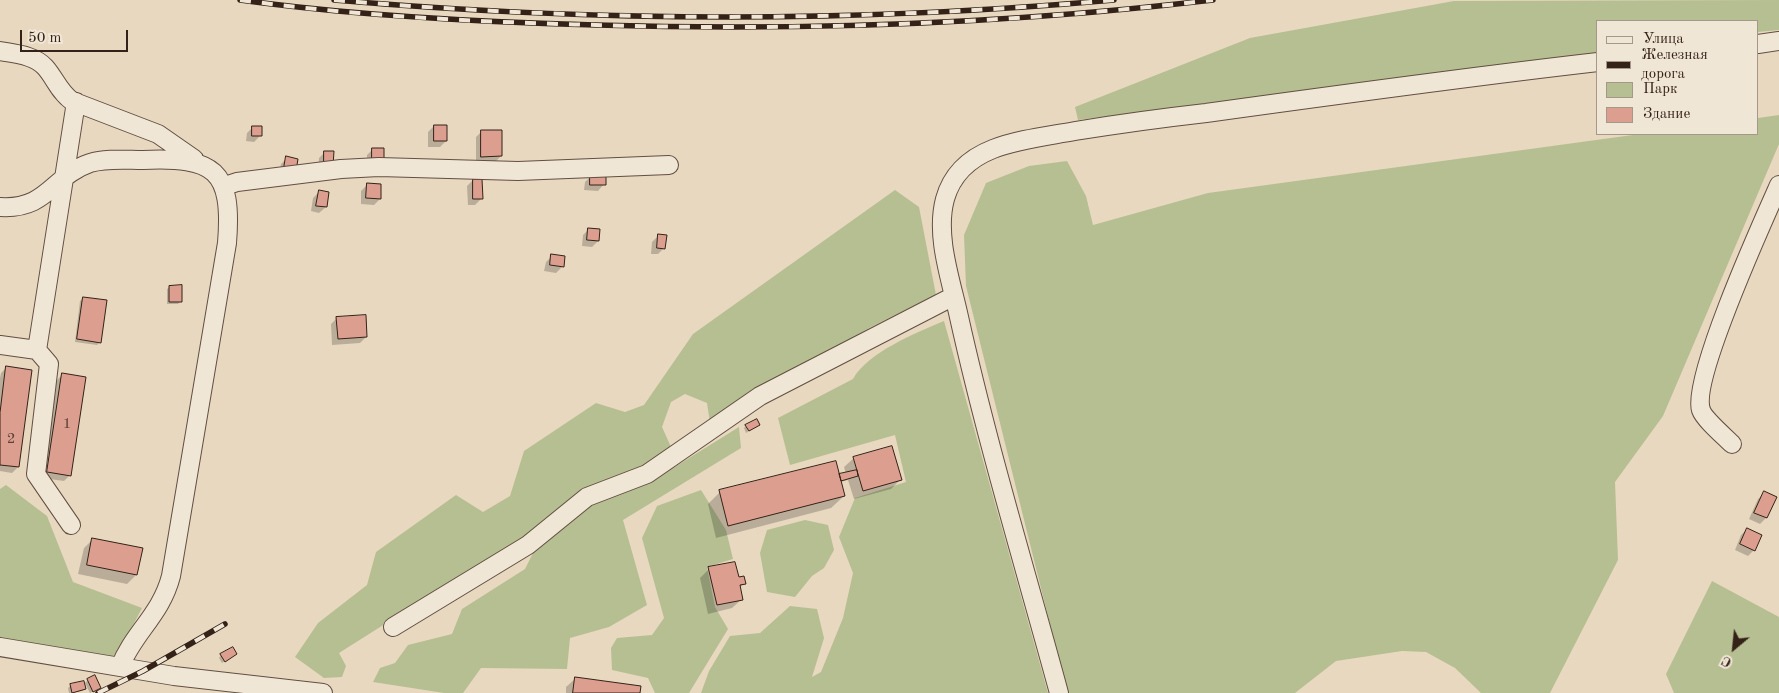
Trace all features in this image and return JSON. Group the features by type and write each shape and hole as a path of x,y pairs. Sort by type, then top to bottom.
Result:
{"street":[{"path":"1759,44 1779,41"},
{"path":"0,51 26,56 45,66 65,96 76,102 158,134 218,176 225,186 229,202 228,243 171,576 166,594 159,608 124,656 120,667"},
{"path":"1059,693 970,368 954,296 942,227 945,200 956,175 966,165 991,150 1024,140 1091,129 1596,62"},
{"path":"37,350 76,102"},
{"path":"0,207 24,206 36,202 78,169 100,162 176,158 203,166"},
{"path":"225,186 237,182 341,169 388,168 518,171 669,165"},
{"path":"1732,444 1701,411 1700,391 1710,351 1779,185"},
{"path":"393,627 528,545 587,497 647,474 760,396 954,296"},
{"path":"0,345 37,350 49,364 36,474 71,525"},
{"path":"0,647 174,676 323,693"}],"green space":[{"path":"1779,0 1779,30 1759,32 1759,20 1596,20 1596,53 1078,120 1075,107 1250,38 1454,1"},
{"path":"1779,115 1779,144 1663,416 1615,482 1618,560 1550,693 1481,693 1455,668 1426,652 1402,651 1336,661 1295,693 1067,693 966,286 964,235 986,183 1029,166 1067,161 1086,196 1093,225 1208,193 1633,135 1759,135 1759,118"},
{"path":"895,190 919,207 936,295 871,327 710,423 707,403 685,394 671,402 662,427 671,447 665,458 673,468 739,427 741,448 623,520 647,605 609,627 570,638 567,669 481,668 463,693 444,693 373,682 380,668 395,663 408,645 452,634 462,609 525,569 538,543 513,543 339,653 346,666 342,677 324,678 295,657 318,623 367,585 376,552 456,495 483,512 510,496 524,451 596,403 625,412 644,405 693,334"},
{"path":"944,321 1048,693 701,693 709,671 730,636 760,633 790,606 817,609 824,638 812,677 821,672 843,618 853,573 839,537 855,498 906,482 895,435 790,465 778,418 853,379 870,360 894,344"},
{"path":"6,485 47,516 73,582 142,608 115,660 0,638 0,489"},
{"path":"701,490 726,530 733,559 707,567 715,607 728,629 689,693 655,693 648,678 612,670 611,648 617,638 652,635 664,618 642,538 657,506"},
{"path":"805,520 828,525 834,550 824,568 812,576 795,597 767,592 760,553 767,530"},
{"path":"1712,581 1779,617 1779,693 1674,693 1666,674"}],"building":[{"path":"434,125 447,125 447,141 434,141"},
{"path":"252,126 262,126 262,136 252,136"},
{"path":"481,130 502,130 502,156 481,157"},
{"path":"372,148 384,148 384,162 372,162"},
{"path":"324,151 334,151 333,166 324,165"},
{"path":"286,156 298,159 296,171 284,168"},
{"path":"590,174 606,175 606,185 590,185"},
{"path":"473,179 482,179 483,199 473,199"},
{"path":"367,183 381,184 381,199 366,198"},
{"path":"319,190 329,192 327,207 316,206"},
{"path":"588,228 600,229 599,241 587,240"},
{"path":"658,234 667,235 665,249 657,248"},
{"path":"551,254 565,256 564,267 550,265"},
{"path":"182,285 182,302 169,302 169,286"},
{"path":"83,297 107,300 101,343 77,339"},
{"path":"366,315 367,337 338,339 336,317"},
{"path":"6,366 32,370 19,467 0,465 0,413"},
{"path":"62,373 86,377 71,476 47,472"},
{"path":"757,419 760,425 749,431 745,425"},
{"path":"892,446 902,480 863,491 853,457"},
{"path":"836,461 845,496 728,526 719,490"},
{"path":"857,470 858,476 841,481 839,474"},
{"path":"1764,491 1777,497 1767,518 1754,513"},
{"path":"1747,528 1762,535 1755,551 1740,544"},
{"path":"92,538 143,548 137,575 87,565"},
{"path":"735,562 739,577 744,576 746,584 740,585 743,600 717,605 708,567"},
{"path":"233,647 237,654 225,662 220,654"},
{"path":"95,675 101,688 93,692 87,679"},
{"path":"575,677 641,686 640,693 573,693"},
{"path":"84,681 86,689 72,693 70,684"}],"railway":[{"path":"240,0 284,6 462,20 673,27 905,24 1059,15 1213,0"},
{"path":"334,0 528,13 724,17 919,13 1017,8 1114,0"},
{"path":"98,693 143,671 225,624"}]}
